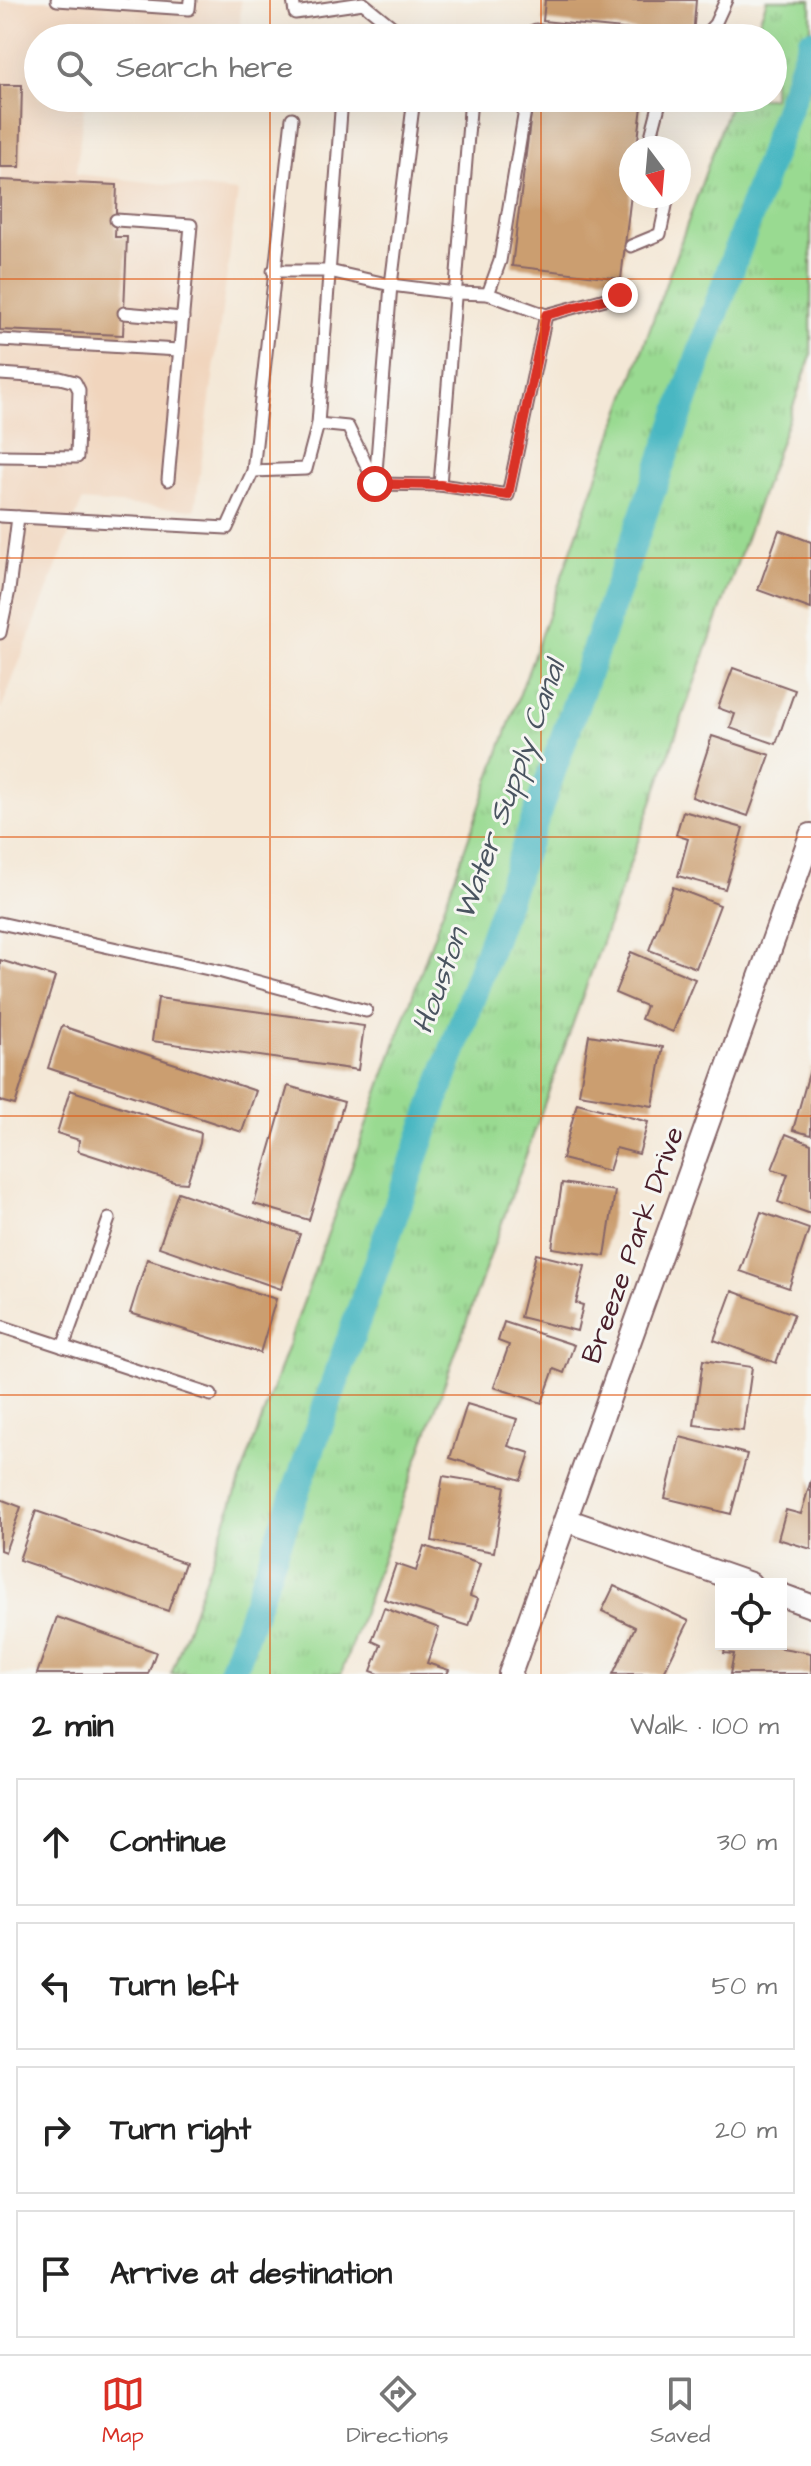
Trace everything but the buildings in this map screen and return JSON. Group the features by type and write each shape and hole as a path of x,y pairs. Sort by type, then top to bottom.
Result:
{"street":[{"name":"Breeze Park Drive","path":"510,1674 811,835"},
{"path":"566,1520 733,1578"},
{"path":"787,1597 811,1606"}],"lane":[{"path":"57,0 189,9 190,0"},
{"path":"293,0 295,13 365,2 390,24"},
{"path":"715,24 726,0"},
{"path":"253,471 306,469 318,424 341,112"},
{"path":"375,484 391,285 412,112"},
{"path":"440,485 470,112"},
{"path":"488,294 500,261 525,112"},
{"path":"651,136 657,112"},
{"path":"0,516 227,528 253,471 292,118"},
{"path":"631,246 660,234 665,208"},
{"path":"116,220 191,225 168,480"},
{"path":"273,271 329,271 391,285 488,294 546,315 620,295"},
{"path":"124,313 183,318"},
{"path":"375,484 440,485 508,495 546,315"},
{"path":"0,340 179,350"},
{"path":"0,374 60,378 75,382 79,390 77,457 0,456"},
{"path":"318,424 348,427 375,484"},
{"path":"0,633 18,517"},
{"path":"0,923 222,972 366,1011"},
{"path":"63,1347 109,1219"},
{"path":"0,1326 211,1395"}],"shaded area":[{"path":"0,0 241,0 240,24 24,24 24,112 83,112 76,174 238,192 195,510 82,501 0,712"}],"green space":[{"path":"767,0 811,0 811,356 341,1674 171,1674 727,112 787,112 787,24 758,24"}],"waterway":[{"name":"Houston Water Supply Canal","path":"787,110 811,43"},
{"name":"Houston Water Supply Canal","path":"231,1674 786,112"}],"route":[{"path":"375,484 440,485 508,495 546,315 620,295"}]}
